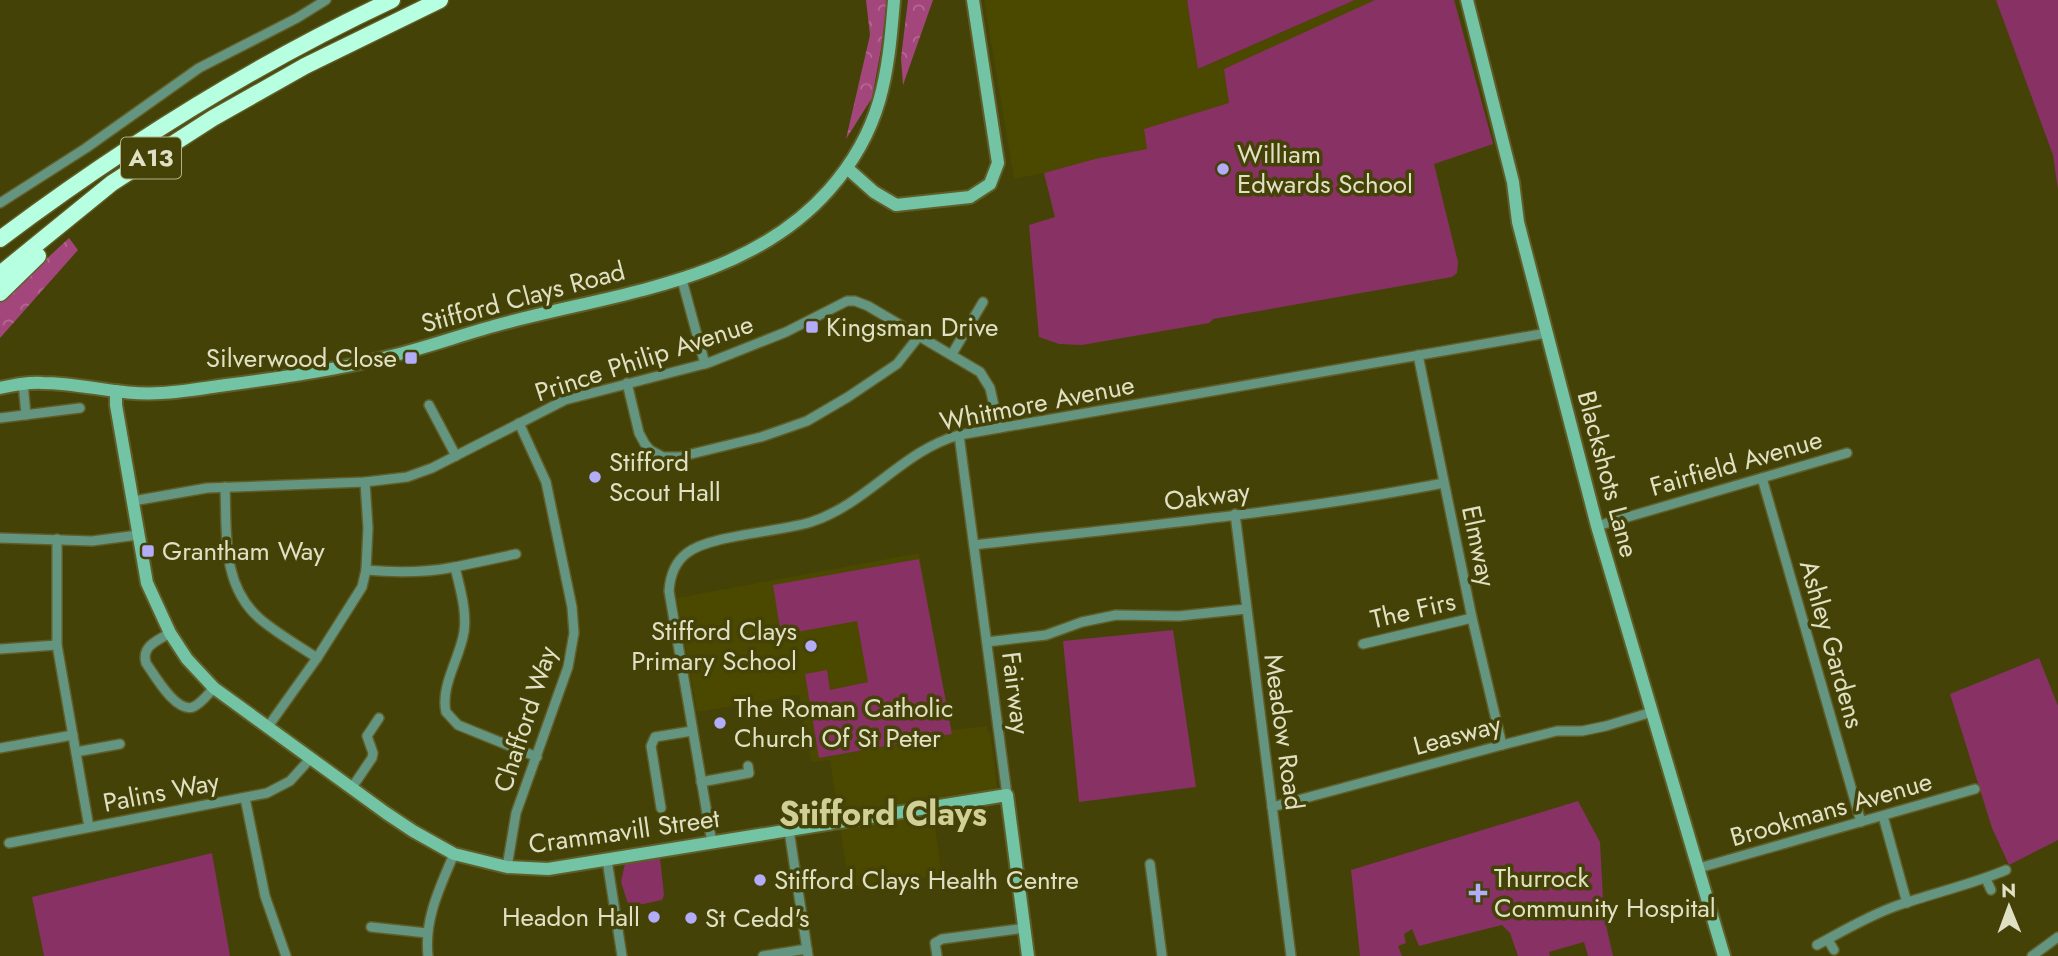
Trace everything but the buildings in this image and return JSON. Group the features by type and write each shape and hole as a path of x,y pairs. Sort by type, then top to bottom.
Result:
{"highway":[{"name":"A13","path":"0,239 211,96 296,47 392,0"},
{"name":"A13","path":"0,274 112,183 213,118 356,40 440,0"},
{"name":"A13","path":"0,248 110,162"},
{"name":"A13","path":"0,293 112,183"}],"street":[{"path":"0,203 86,148 199,68 297,18 326,0"},
{"name":"Stifford Clays Road","path":"0,388 23,383 65,384 116,391 163,393 326,370 391,356 485,328 682,280 741,255 796,221 828,191 864,141 877,113 888,71 894,0"},
{"path":"846,168 874,192 896,205 970,197 990,184 998,163 973,0"},
{"name":"Blackshots Lane","path":"1467,0 1513,182 1518,222 1597,526 1724,956"},
{"path":"682,280 705,364"},
{"name":"Prince Philip Avenue","path":"133,501 186,490 365,482 407,477 432,468 565,400 705,364 765,341 846,301 868,306 980,372 993,397 999,428"},
{"path":"951,354 983,302"},
{"name":"Whitmore Avenue","path":"712,843 669,591 671,577 686,553 702,545 795,526 825,517 928,447 958,435 1548,333"},
{"path":"627,383 639,433 645,444 663,457 679,457 761,437 807,421 898,364 919,335"},
{"name":"Elmway","path":"1418,355 1472,618 1502,745"},
{"path":"23,383 26,415"},
{"name":"Crammavill Street","path":"116,391 116,405 147,583 170,633 187,659 214,688 310,760 413,831 454,854 507,867 548,869 1007,795"},
{"path":"429,405 456,456"},
{"path":"0,418 80,408"},
{"name":"Chafford Way","path":"507,867 516,813 568,667 574,633 572,607 546,482 519,423"},
{"name":"Fairway","path":"958,435 1028,956"},
{"name":"Fairfield Avenue","path":"1597,526 1847,453"},
{"name":"Ashley Gardens","path":"1762,478 1861,822"},
{"path":"267,728 317,658 362,587 366,570 368,528 365,482"},
{"name":"Oakway","path":"974,545 1235,514 1444,483"},
{"path":"225,487 229,561 236,589 260,619 317,658"},
{"name":"Meadow Road","path":"1235,514 1291,956"},
{"path":"0,538 92,541 138,535"},
{"path":"57,539 57,645 89,827"},
{"path":"366,570 416,573 454,568 516,554"},
{"path":"454,568 463,599 465,624 446,693 446,712 458,725 537,757"},
{"path":"987,642 1046,635 1082,622 1116,615 1179,616 1246,609"},
{"name":"The Firs","path":"1363,644 1472,618"},
{"path":"170,633 149,646 144,658 177,705 190,708 197,705 214,688"},
{"path":"0,649 57,645"},
{"name":"Leasway","path":"1272,807 1557,731 1582,731 1653,712"},
{"path":"351,789 372,758 373,752 367,736 379,718"},
{"path":"661,808 651,746 655,737 692,731"},
{"path":"0,748 14,751 73,735"},
{"path":"76,752 120,744"},
{"name":"Palins Way","path":"9,842 245,798 279,788 310,760"},
{"path":"701,782 749,774 748,766"},
{"name":"Brookmans Avenue","path":"1699,869 1975,789"},
{"path":"245,798 265,896 286,956"},
{"path":"1883,816 1907,903"},
{"path":"762,956 808,953 789,830"},
{"path":"428,956 427,933 432,908 454,854"},
{"path":"607,860 622,956"},
{"path":"1150,864 1162,956"},
{"path":"1817,945 1860,922 1907,903 1986,879 2006,870"},
{"path":"1986,879 1991,890"},
{"path":"371,928 427,933"},
{"path":"937,956 935,943 942,939 1025,928"},
{"path":"2032,956 2058,937"},
{"path":"1828,940 1834,950"}],"shaded area":[{"name":"William Edwards School","path":"984,0 1187,0 1199,69 1355,0 1455,0 1493,144 1434,164 1458,262 1457,273 1452,277 1082,345 1059,344 1039,337 1029,225 1055,217 1044,173 1014,179"},
{"path":"1187,0 1355,0 1198,69"},
{"name":"William Edwards School","path":"1375,0 1454,0 1493,144 1434,164 1458,262 1457,273 1452,277 1082,345 1059,344 1039,337 1029,225 1055,217 1044,173 1147,149 1144,129 1229,103 1224,69"},
{"path":"1996,0 2058,0 2058,190 2053,155"},
{"name":"Stifford Clays Primary School","path":"919,553 951,730 987,726 999,802 933,812 942,875 849,887 830,760 811,762 799,695 697,712 677,598"},
{"path":"919,559 952,734 819,758 805,674 827,670 830,690 868,682 857,621 781,635 773,585"},
{"path":"1173,630 1196,787 1079,802 1063,641"},
{"path":"2039,658 2058,706 2058,840 2009,865 1992,828 1950,694"},
{"name":"Thurrock Community Hospital","path":"1578,801 1600,842 1604,916 1613,956 1588,956 1584,942 1549,952 1550,956 1518,956 1510,933 1502,925 1419,946 1412,929 1404,934 1406,943 1398,946 1402,956 1360,956 1351,870"},
{"path":"212,853 230,956 44,956 32,897"},
{"path":"660,858 664,895 662,900 629,907 621,882 625,863"}],"green space":[{"path":"866,0 887,0 881,49 872,98 846,139 870,35"},
{"path":"908,0 933,0 903,85 901,58"},
{"path":"69,238 78,250 0,338 0,302"}],"place":[{"name":"William Edwards School","path":"1223,169"},
{"name":"Kingsman Drive","path":"812,327"},
{"name":"Silverwood Close","path":"411,358"},
{"name":"Stifford Scout Hall","path":"595,477"},
{"name":"Grantham Way","path":"148,551"},
{"name":"Stifford Clays Primary School","path":"811,646"},
{"name":"The Roman Catholic Church Of St Peter","path":"720,723"},
{"name":"Stifford Clays Health Centre","path":"760,880"},
{"name":"Thurrock Community Hospital","path":"1478,893"},
{"name":"Headon Hall","path":"654,917"},
{"name":"St Cedd's","path":"691,918"}],"district":[{"name":"Stifford Clays","path":"883,813"}]}
